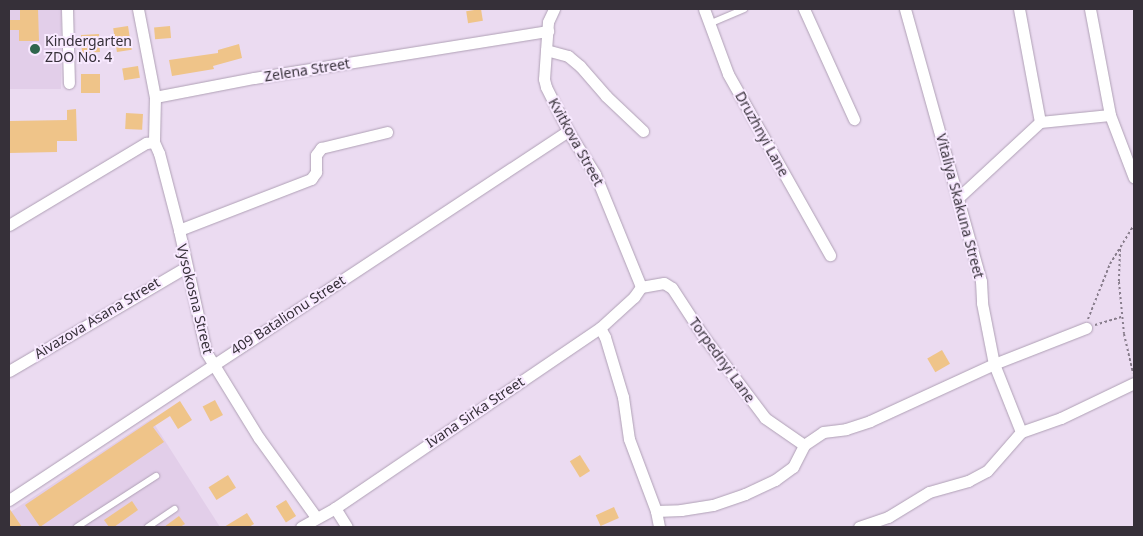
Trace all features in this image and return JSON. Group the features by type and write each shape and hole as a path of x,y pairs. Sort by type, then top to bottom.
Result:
{"street":[{"path":"67,9 69,83"},
{"path":"138,9 156,97"},
{"name":"Kvitkova Street","path":"554,9 548,22 546,87 568,132 595,174 641,287"},
{"name":"Druzhnyi Lane","path":"704,9 728,74 830,255"},
{"path":"804,9 854,119"},
{"name":"Vitaliya Skakuna Street","path":"905,9 981,281 982,303 994,364 1021,432"},
{"path":"1019,9 1040,122"},
{"path":"1090,9 1110,115 1134,178"},
{"name":"Zelena Street","path":"156,97 254,78 548,31"},
{"path":"546,50 568,56 643,131"},
{"name":"Vysokosna Street","path":"156,97 154,142 159,153 179,230 206,352 259,438 316,517"},
{"path":"959,197 1040,122 1110,115"},
{"path":"179,230 311,179 316,172 316,155 321,148 387,132"},
{"name":"409 Batalionu Street","path":"9,500 568,132"},
{"path":"9,225 146,143 154,142"},
{"name":"Aivazova Asana Street","path":"9,371 186,267"},
{"name":"Torpednyi Lane","path":"641,287 664,284 672,288 704,337 765,418 804,445"},
{"name":"Ivana Sirka Street","path":"301,527 335,508 600,328 634,297 641,287"},
{"path":"600,328 605,337 624,398 628,439 656,511 659,527"},
{"path":"656,511 681,510 713,505 745,494 775,480 793,467 804,445 823,432 846,429 870,421 994,364 1086,328"},
{"path":"860,527 888,517 929,492 968,482 986,471 1021,432 1060,418 1134,382"},
{"path":"335,508 346,527"}],"lane":[{"path":"710,24 744,9"},
{"path":"77,527 156,476"},
{"path":"148,527 175,509"}],"path":[{"path":"1086,328 1100,285 1134,225"},
{"path":"1120,249 1119,282 1122,317 1134,382"},
{"path":"1086,328 1122,317"}],"shaded area":[{"name":"Kindergarten ZDO No. 4","path":"9,9 61,9 61,89 9,89"},
{"path":"151,419 220,527 9,527 9,513"}],"building":[{"path":"20,9 38,9 39,41 19,41 19,30 9,30 9,20 20,20"},
{"path":"481,9 483,21 468,23 466,11"},
{"path":"128,26 132,50 117,52 113,28"},
{"path":"170,26 171,38 155,39 154,27"},
{"path":"99,34 100,52 82,53 81,35"},
{"path":"239,44 242,58 213,66 214,69 172,76 169,60 218,53 218,50"},
{"path":"138,66 140,78 124,80 122,69"},
{"path":"81,74 100,74 100,93 81,93"},
{"path":"76,109 77,141 57,141 57,152 9,153 9,121 67,120 67,110"},
{"path":"126,113 143,114 142,130 125,129"},
{"path":"942,350 950,364 935,372 927,358"},
{"path":"215,400 223,415 211,422 203,407"},
{"path":"180,401 192,420 178,429 170,416 153,427 164,442 40,527 25,505"},
{"path":"580,455 590,471 580,477 570,461"},
{"path":"228,475 236,488 216,500 208,487"},
{"path":"286,500 296,516 286,522 276,506"},
{"path":"132,501 138,510 114,527 109,527 104,520"},
{"path":"614,507 619,518 601,526 596,515"},
{"path":"9,508 22,527 9,527"},
{"path":"247,513 254,524 249,527 224,527"},
{"path":"179,516 185,524 180,527 164,527"}],"place":[{"name":"Kindergarten ZDO No. 4","path":"35,49"}]}
